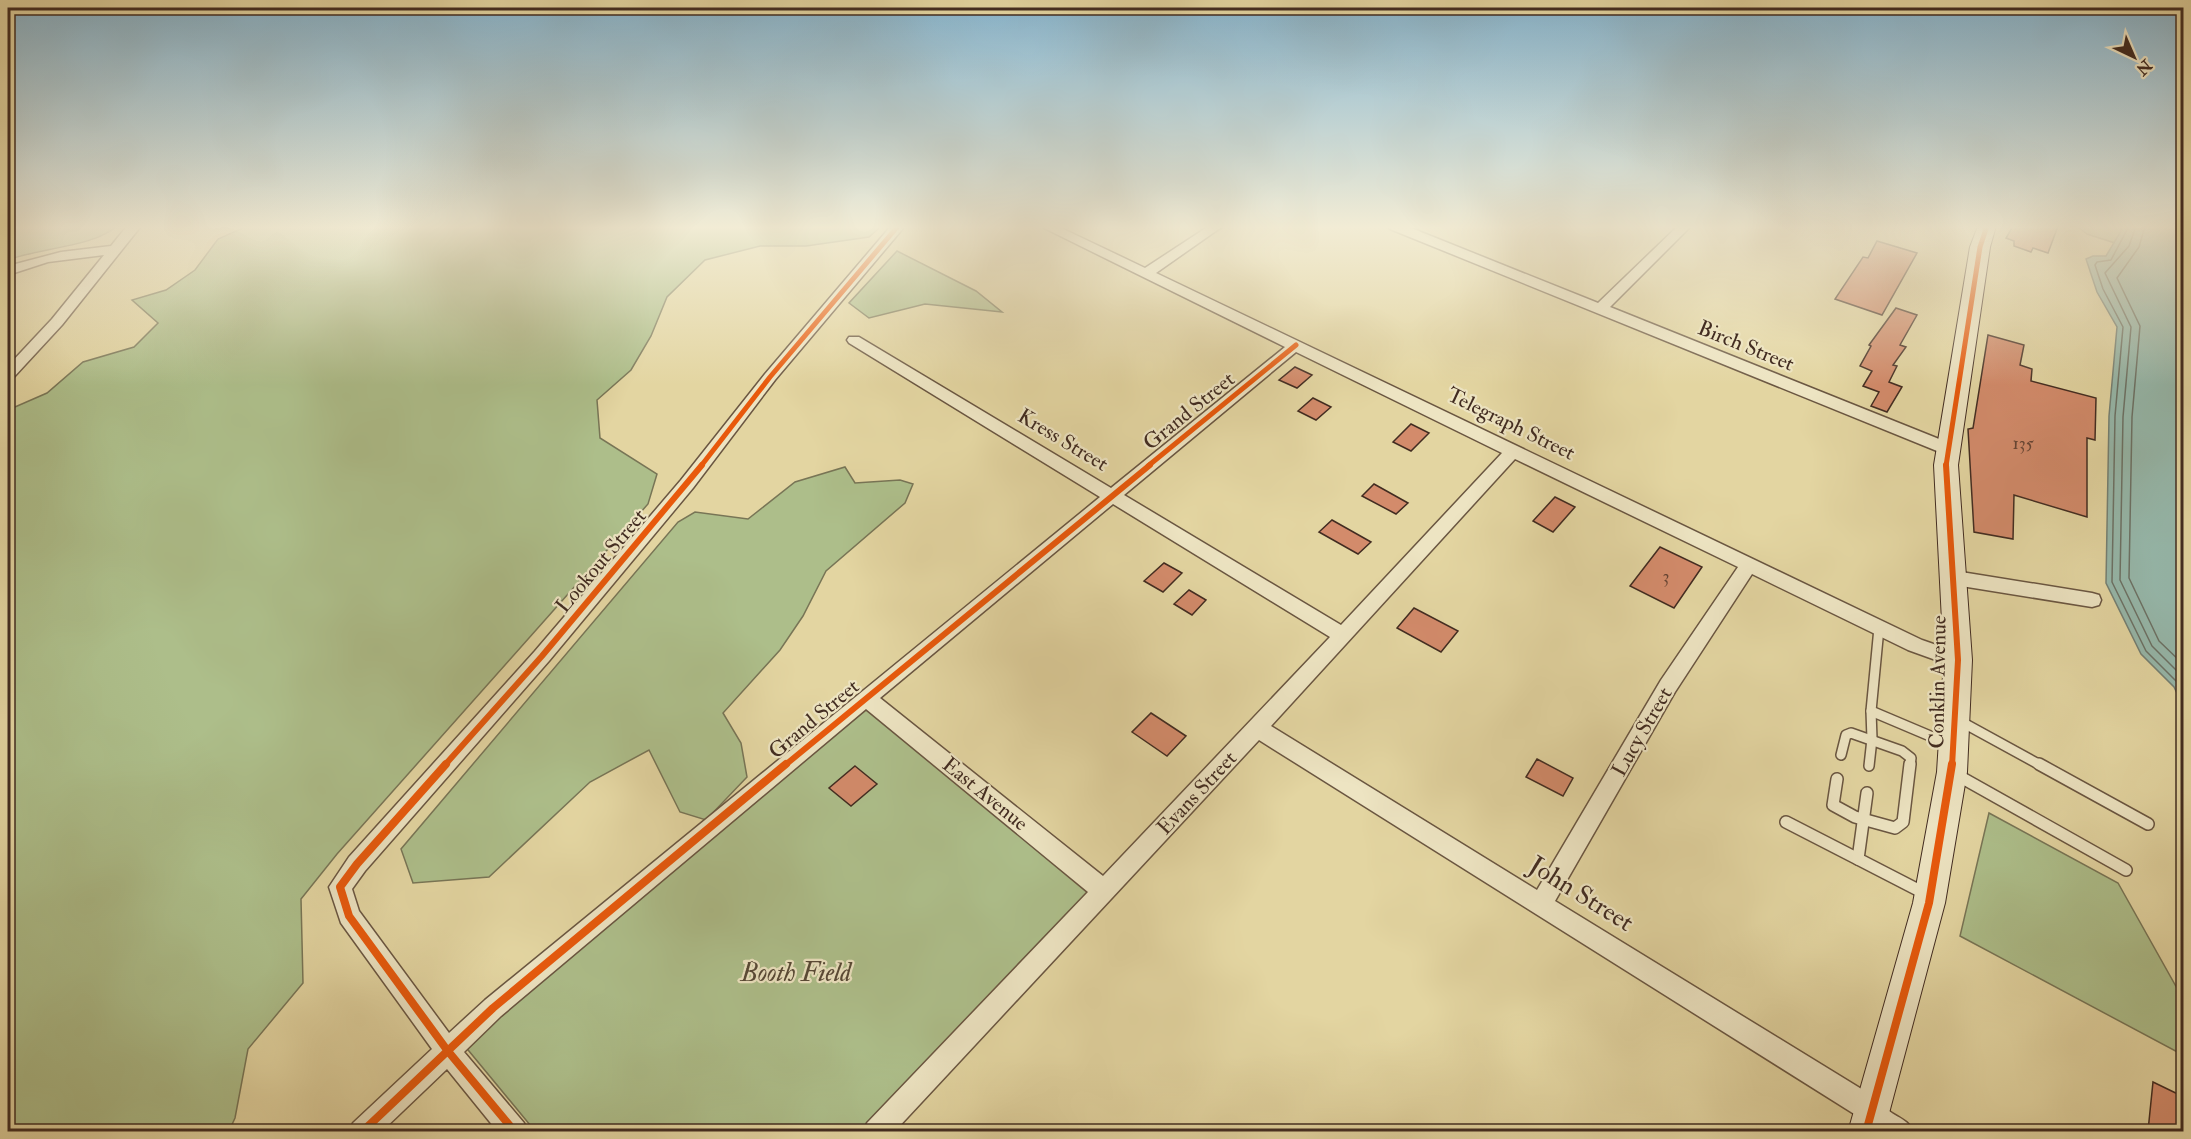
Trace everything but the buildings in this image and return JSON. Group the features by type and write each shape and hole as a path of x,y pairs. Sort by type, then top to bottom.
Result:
{"main road":[{"name":"Conklin Avenue","path":"1870,1118 1930,896 1954,746 1958,660 1955,578 1946,474 1975,279"}],"street":[{"path":"8,375 57,322 92,279"},
{"name":"Lookout Street","path":"447,1050 349,916 340,887 357,864 550,647 687,484 770,377 852,279"},
{"name":"Telegraph Street","path":"1160,279 1879,628 1926,650 1958,660"},
{"name":"Birch Street","path":"1527,279 1948,449"},
{"path":"1600,309 1630,279"},
{"name":"Kress Street","path":"854,340 1342,635"},
{"name":"Grand Street","path":"363,1131 493,1008 1296,345"},
{"name":"Evans Street","path":"876,1131 1257,728 1514,450"},
{"name":"Lucy Street","path":"1542,903 1668,686 1749,565"},
{"path":"1955,578 2092,600"},
{"name":"East Avenue","path":"866,698 1104,891"},
{"name":"John Street","path":"1257,728 1542,903 1870,1118 1901,1131"},
{"path":"447,1050 515,1131"}],"lane":[{"path":"1869,766 1872,739 1871,711 1879,628"},
{"path":"1871,711 2148,824"},
{"path":"1837,780 1833,805 1842,812 1865,821 1895,828 1903,822 1911,758 1902,750 1851,733 1846,735 1841,755"},
{"path":"1954,746 2126,870"},
{"path":"1858,859 1865,821 1867,793"},
{"path":"1786,822 1930,896"}],"green space":[{"path":"182,279 685,279 667,297 651,336 631,370 597,400 600,438 657,474 648,504 337,854 301,899 303,983 248,1049 235,1118 229,1131 8,1131 8,410 47,393 83,362 134,347 158,323 132,300 166,290"},
{"path":"871,279 953,279 976,291 1002,312 925,304 869,318 849,303"},
{"path":"845,467 855,483 900,480 913,484 905,503 826,571 803,616 780,650 723,713 741,743 747,777 706,820 680,812 649,750 590,782 489,877 413,883 401,849 678,522 695,512 748,519 795,482"},
{"name":"Booth Field","path":"865,708 1092,892 862,1131 535,1131 464,1045"},
{"path":"1989,813 2118,883 2183,999 2183,1055 1960,936"}],"water":[{"path":"2093,279 2183,279 2183,706 2174,687 2141,654 2106,583 2109,416 2117,327 2097,292"}],"cycle path":[{"path":"515,1132 447,1050 349,916 340,887 357,864 542,656 687,484 770,377 853,279"},
{"path":"1866,1132 1929,903 1952,772 1958,660 1946,465 1975,279"},
{"path":"362,1132 493,1008 1296,345"}]}
